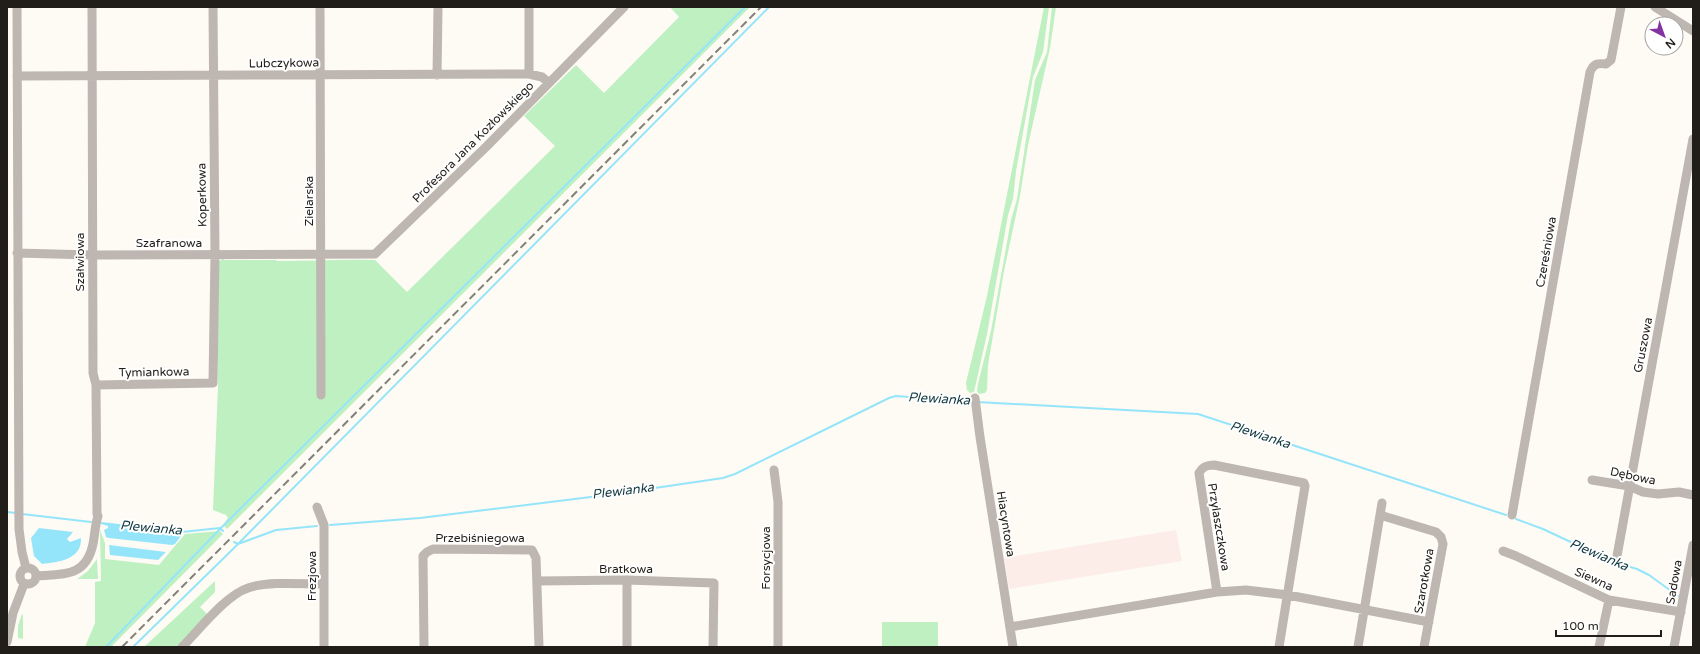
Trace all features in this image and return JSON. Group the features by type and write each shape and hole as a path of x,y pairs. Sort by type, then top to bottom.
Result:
{"street":[{"path":"17,7 19,529 26,568"},
{"name":"Szałwiowa","path":"36,576 72,573 85,564 91,553 95,525 98,516 96,385 93,373 92,7"},
{"name":"Koperkowa","path":"213,7 215,255 213,384"},
{"name":"Zielarska","path":"320,7 322,254 321,396"},
{"path":"437,75 438,7"},
{"path":"529,7 529,74"},
{"name":"Profesora Jana Kozłowskiego","path":"322,254 375,254 624,7"},
{"name":"Czereśniowa","path":"1512,515 1590,72 1593,66 1598,63 1606,64 1611,60 1620,7"},
{"path":"1655,7 1693,32"},
{"name":"Lubczykowa","path":"17,76 529,74 542,77 548,83"},
{"name":"Gruszowa","path":"1617,556 1693,139"},
{"name":"Szafranowa","path":"17,253 92,255 322,254"},
{"name":"Tymiankowa","path":"96,385 213,384"},
{"name":"Hiacyntowa","path":"975,401 1013,647"},
{"name":"Przylaszczkowa","path":"1217,592 1199,474 1202,468 1210,465 1305,484 1288,595"},
{"name":"Forsycjowa","path":"774,470 778,502 778,647"},
{"name":"Dębowa","path":"1592,480 1629,486 1643,492 1658,494 1679,492 1693,495"},
{"path":"1358,647 1382,503"},
{"name":"Frezjowa","path":"317,507 324,525 324,647"},
{"name":"Szarotkowa","path":"1380,515 1436,532 1441,537 1443,544 1424,647"},
{"name":"Sadowa","path":"1674,647 1693,545"},
{"name":"Przebiśniegowa","path":"424,647 423,556 429,550 434,549 532,550 536,558 538,582 539,647"},
{"name":"Siewna","path":"1503,551 1609,600 1680,612"},
{"path":"24,584 32,583 36,576 34,570 26,568"},
{"path":"24,584 20,579 19,574 26,568"},
{"path":"627,580 627,647"},
{"name":"Bratkowa","path":"538,582 627,580 714,583 713,647"},
{"path":"7,642 13,613 24,584"},
{"path":"182,647 230,598 247,588 263,585 324,584"},
{"path":"1010,627 1217,592 1246,590 1288,595 1429,622"},
{"path":"1279,647 1288,595"},
{"path":"1599,647 1609,600"}],"shaded area":[{"path":"1176,530 1182,561 1009,589 1004,558"}],"green space":[{"path":"670,7 750,7 227,529 223,525 228,518 226,515 213,510 218,387 218,262 224,258 224,260 277,261 375,260 407,292 555,146 524,116 576,65 604,93 679,17"},
{"path":"1044,7 1049,7 1043,52 1033,77 1016,171 1013,199 1008,215 987,334 974,392 970,393 967,390 966,383 987,296"},
{"path":"1052,7 1056,7 1050,48 1028,145 1020,196 1004,271 988,365 987,390 985,393 979,394 977,391 978,384 991,331 1011,220 1017,199 1035,80 1047,52"},
{"path":"100,530 105,543 105,559 159,565 185,534 220,531 223,534 111,647 85,647 95,623 95,582 101,581"},
{"path":"97,559 98,579 77,579 88,571"},
{"path":"215,581 215,592 200,607 208,615 176,647 144,647"},
{"path":"22,614 23,639 18,638 18,626"},
{"path":"882,622 938,622 938,647 882,647"}],"water":[{"path":"101,522 184,532 175,544 172,545 109,538 106,537 104,530 108,528 108,526 101,524"},
{"path":"39,528 73,532 67,539 70,542 81,538 78,551 62,561 42,564 34,556 31,538"},
{"path":"109,545 166,552 158,560 110,555"}],"waterway":[{"path":"106,647 220,529 745,7"},
{"path":"133,647 234,548 769,7"},
{"name":"Plewianka","path":"330,525 420,518 607,495 723,478 735,474 889,398 896,396 973,402"},
{"name":"Plewianka","path":"977,402 1198,414 1506,515"},
{"name":"Plewianka","path":"7,512 16,513"},
{"name":"Plewianka","path":"22,514 91,522"},
{"name":"Plewianka","path":"1516,519 1543,529 1611,561 1637,569 1649,575 1678,596"},
{"name":"Plewianka","path":"234,542 238,544 276,530 317,526"},
{"name":"Plewianka","path":"182,532 220,528 223,531"}],"railway":[{"path":"122,647 761,7"}]}
